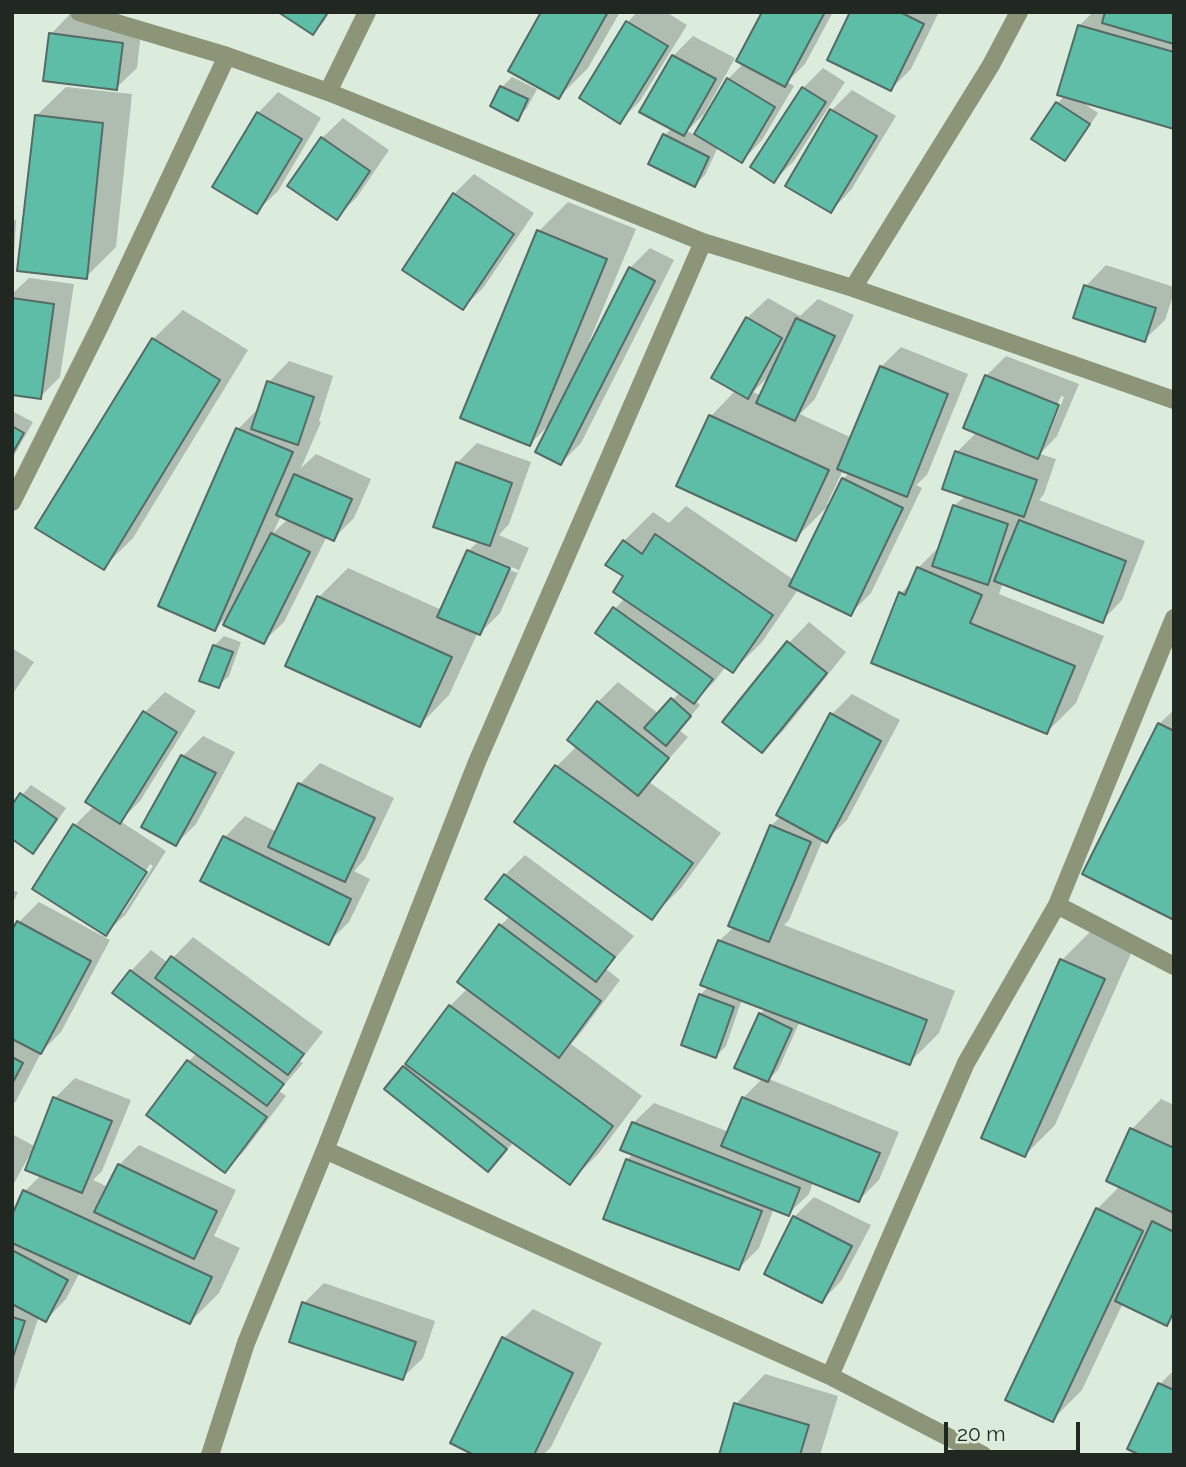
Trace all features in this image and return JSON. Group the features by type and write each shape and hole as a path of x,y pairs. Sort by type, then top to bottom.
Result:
{"street":[{"path":"79,12 226,56 328,92 703,242 853,288 1174,400"},
{"path":"328,92 368,12"},
{"path":"853,288 991,65 1019,12"},
{"path":"12,502 100,326 226,56"},
{"path":"210,1455 246,1343 325,1150 477,762 703,242"},
{"path":"830,1376 967,1063 1057,905 1174,618"},
{"path":"1057,905 1174,966"},
{"path":"325,1150 830,1376 983,1455"}],"building":[{"path":"278,12 328,12 313,35"},
{"path":"541,12 608,12 559,99 508,71"},
{"path":"762,12 825,12 785,87 736,61"},
{"path":"850,12 900,12 924,24 891,91 827,60"},
{"path":"1105,12 1174,12 1174,44 1102,23"},
{"path":"626,21 668,46 620,124 579,98"},
{"path":"1078,25 1174,52 1174,129 1057,95"},
{"path":"49,33 123,43 117,90 43,81"},
{"path":"672,55 716,79 684,136 639,112"},
{"path":"727,78 775,107 742,163 694,134"},
{"path":"500,86 528,99 518,121 490,106"},
{"path":"802,87 826,102 774,183 750,167"},
{"path":"1056,102 1090,124 1065,161 1031,139"},
{"path":"830,109 877,136 831,213 785,186"},
{"path":"257,112 302,139 257,214 212,187"},
{"path":"35,115 103,123 87,279 17,271"},
{"path":"663,134 709,157 695,187 648,164"},
{"path":"321,137 370,171 337,220 287,186"},
{"path":"453,193 514,234 463,310 402,270"},
{"path":"537,230 607,259 530,446 460,418"},
{"path":"629,267 655,281 561,465 535,452"},
{"path":"1084,285 1156,308 1145,342 1073,318"},
{"path":"12,298 54,304 41,399 12,395"},
{"path":"746,317 782,338 748,399 711,378"},
{"path":"796,318 835,336 795,421 756,403"},
{"path":"152,338 220,380 104,570 35,528"},
{"path":"880,366 948,394 907,497 837,469"},
{"path":"985,375 1059,405 1038,459 963,428"},
{"path":"267,381 314,397 298,445 251,429"},
{"path":"709,415 829,470 796,541 676,486"},
{"path":"12,426 24,433 12,454"},
{"path":"236,428 293,452 215,631 158,606"},
{"path":"955,451 1037,480 1024,517 942,489"},
{"path":"456,462 512,483 490,546 433,527"},
{"path":"294,474 352,499 334,541 276,515"},
{"path":"842,478 903,508 851,616 789,586"},
{"path":"953,505 1008,524 988,585 932,566"},
{"path":"1019,520 1126,561 1103,623 994,581"},
{"path":"271,533 310,552 264,644 223,625"},
{"path":"655,534 773,615 733,673 613,592 623,576 605,565 623,540 642,554"},
{"path":"467,550 510,568 480,635 437,617"},
{"path":"917,567 982,595 970,623 1075,666 1047,734 871,663 899,592 905,595"},
{"path":"317,596 452,657 420,727 285,666"},
{"path":"613,607 713,679 694,704 595,633"},
{"path":"787,641 827,673 762,753 722,722"},
{"path":"213,645 233,652 219,688 199,681"},
{"path":"671,698 691,716 666,746 644,728"},
{"path":"597,701 669,758 638,796 567,740"},
{"path":"143,711 177,732 120,824 85,802"},
{"path":"830,713 881,741 827,843 776,815"},
{"path":"1158,723 1174,731 1174,920 1082,874"},
{"path":"181,755 216,773 176,846 141,827"},
{"path":"555,765 693,863 652,920 514,822"},
{"path":"298,783 375,818 345,882 268,847"},
{"path":"20,793 57,819 33,854 12,839 12,805"},
{"path":"73,824 147,872 106,936 32,889"},
{"path":"770,825 811,842 769,942 728,926"},
{"path":"223,836 351,899 329,945 200,881"},
{"path":"504,874 615,957 596,982 485,899"},
{"path":"17,921 91,961 41,1054 12,1039 12,930"},
{"path":"499,924 601,1001 559,1058 457,982"},
{"path":"718,940 927,1020 910,1065 700,985"},
{"path":"171,956 304,1054 288,1075 155,978"},
{"path":"1060,959 1105,979 1025,1157 981,1138"},
{"path":"130,970 284,1084 267,1106 112,993"},
{"path":"699,994 734,1007 716,1058 681,1045"},
{"path":"449,1005 613,1126 570,1185 405,1064"},
{"path":"759,1013 792,1029 768,1082 734,1068"},
{"path":"12,1057 23,1063 12,1084"},
{"path":"187,1060 267,1117 225,1173 146,1115"},
{"path":"403,1066 507,1149 488,1172 384,1089"},
{"path":"53,1097 112,1121 82,1193 25,1170"},
{"path":"742,1097 880,1153 859,1202 721,1146"},
{"path":"632,1122 800,1188 789,1216 620,1150"},
{"path":"1130,1128 1174,1148 1174,1213 1106,1181"},
{"path":"626,1159 762,1211 739,1270 603,1219"},
{"path":"118,1164 217,1211 194,1259 94,1212"},
{"path":"23,1190 212,1277 190,1324 12,1243 12,1215"},
{"path":"1096,1208 1143,1231 1053,1422 1005,1400"},
{"path":"793,1216 852,1246 822,1303 764,1274"},
{"path":"1152,1221 1174,1232 1174,1311 1167,1326 1115,1301"},
{"path":"12,1250 68,1280 46,1322 12,1304"},
{"path":"302,1302 416,1342 403,1380 289,1342"},
{"path":"12,1317 25,1321 12,1360"},
{"path":"502,1337 573,1373 534,1455 474,1455 450,1443"},
{"path":"1158,1383 1174,1390 1174,1455 1140,1455 1127,1449"},
{"path":"734,1403 809,1425 800,1455 719,1455"}]}
